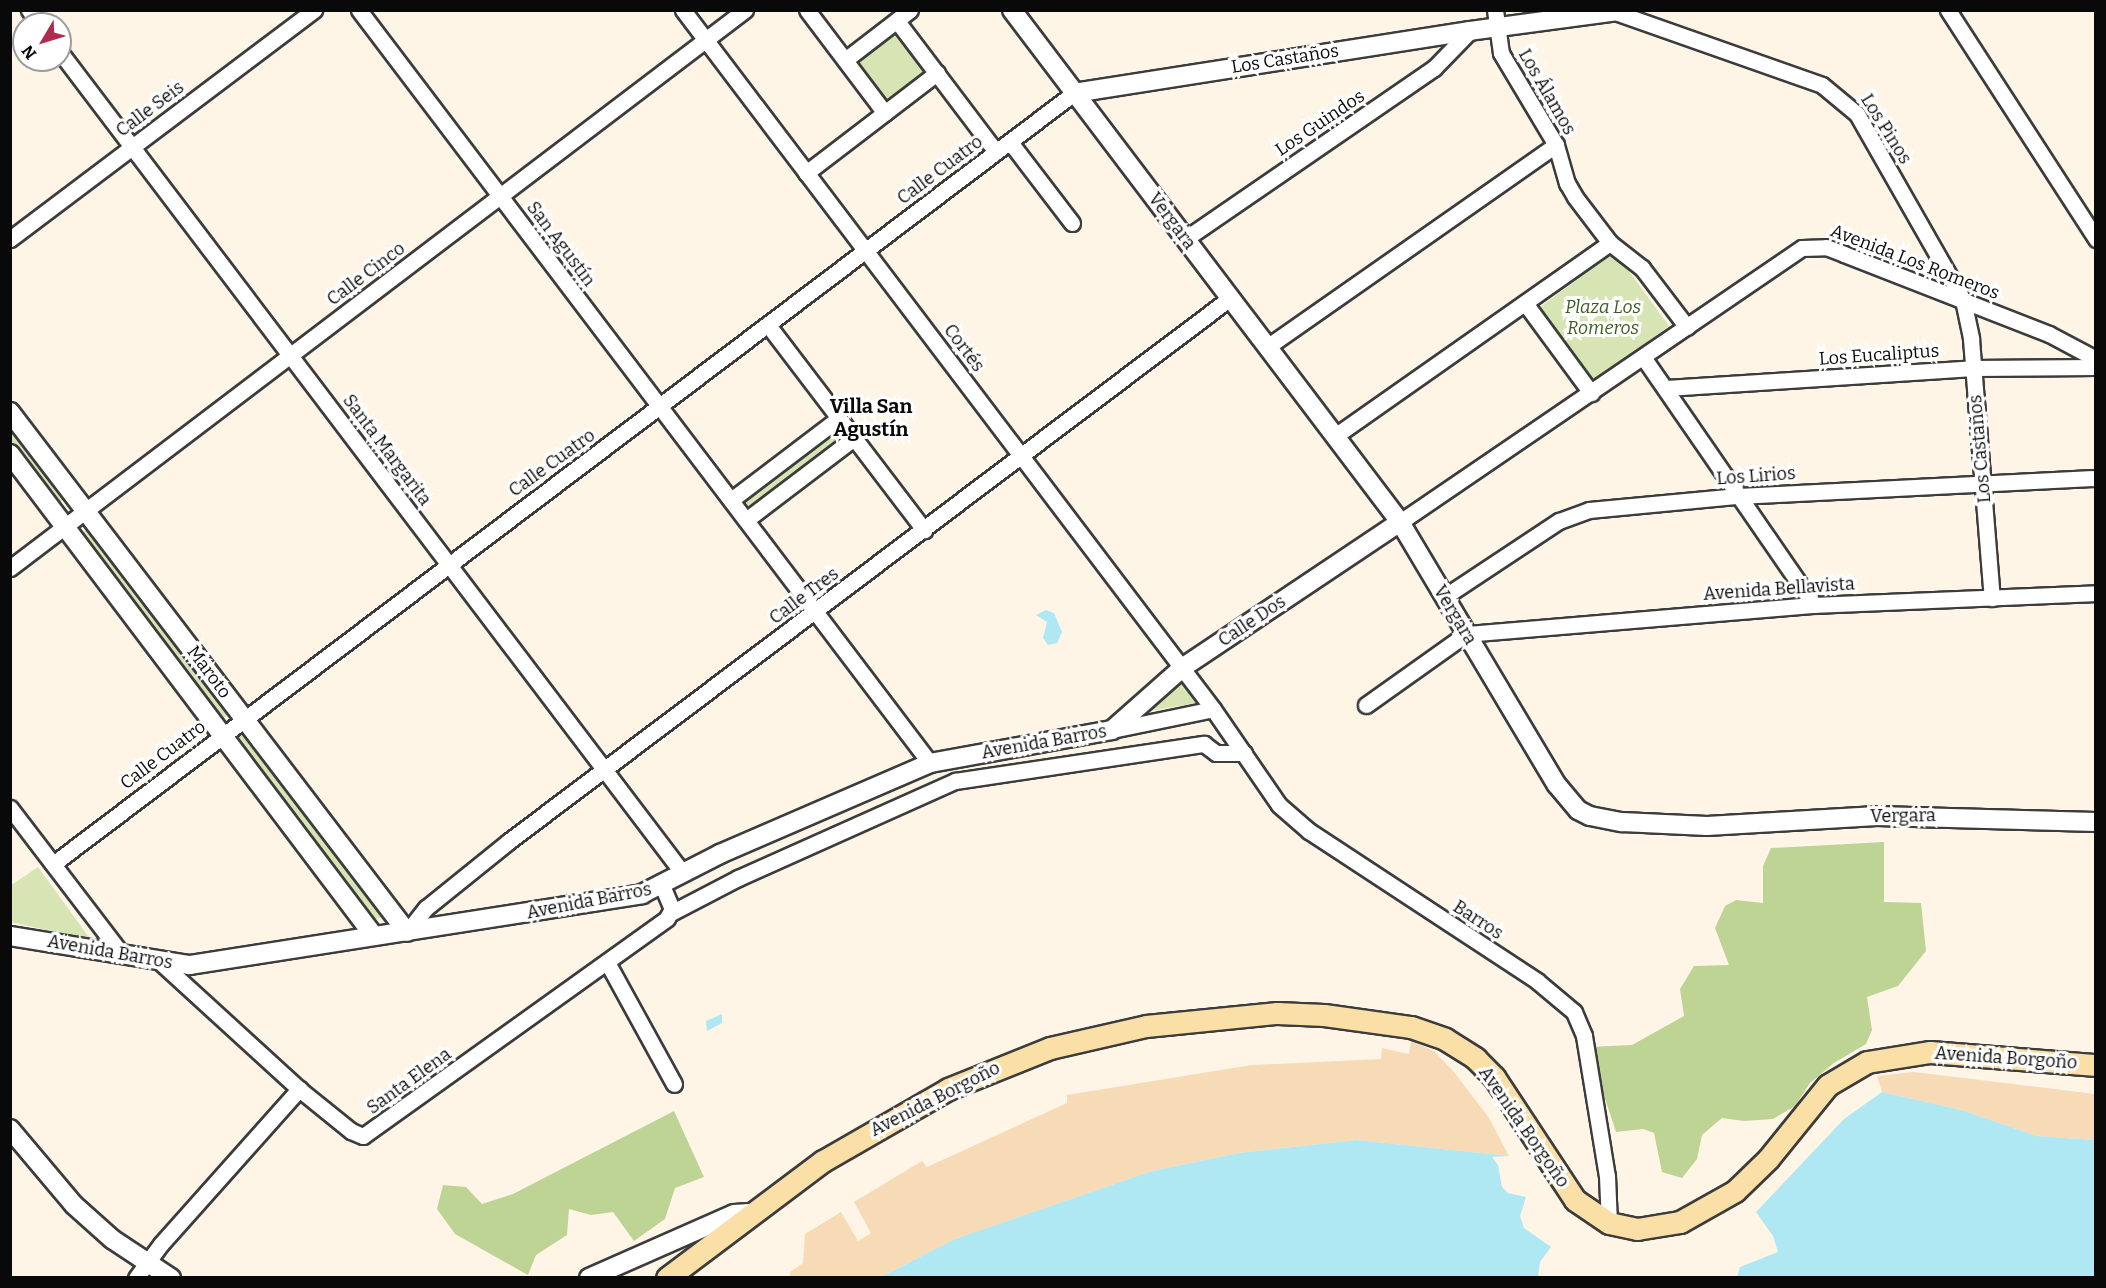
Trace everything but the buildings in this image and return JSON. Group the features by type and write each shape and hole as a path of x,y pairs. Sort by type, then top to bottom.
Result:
{"main road":[{"name":"Avenida Borgoño","path":"667,1278 739,1226 750,1213 861,1137 993,1068 1050,1048 1146,1026 1277,1013 1372,1019 1411,1027 1461,1048 1494,1077 1569,1192 1583,1208 1609,1223 1637,1230 1666,1227 1716,1204 1753,1176 1828,1085 1867,1062 1930,1052 2096,1065"}],"street":[{"name":"Calle Seis","path":"10,239 314,10"},
{"name":"San Agustín","path":"359,10 930,763"},
{"name":"Cortés","path":"683,10 1213,709"},
{"name":"Calle Cinco","path":"10,568 745,10"},
{"path":"807,10 885,113"},
{"path":"844,60 910,10"},
{"name":"Vergara","path":"1012,10 1400,522 1557,785 1573,806 1590,816 1707,826 1877,816 2096,822"},
{"name":"Los Álamos","path":"1495,10 1496,29 1505,60 1557,144 1566,183 1610,243 1642,268 1687,327"},
{"path":"1948,10 2096,239"},
{"name":"Los Castaños","path":"1074,93 1470,31 1620,11"},
{"name":"Los Pinos","path":"1620,11 1822,85 1842,98 1863,124 1963,300"},
{"path":"897,21 996,152"},
{"name":"Los Guindos","path":"1185,239 1434,68 1470,31"},
{"name":"Santa Margarita","path":"72,68 682,872"},
{"path":"806,173 937,73"},
{"name":"Calle Cuatro","path":"52,864 448,563 660,407 1074,93"},
{"path":"1010,142 1072,223"},
{"path":"1267,347 1557,144"},
{"path":"1335,436 1610,243"},
{"name":"Avenida Los Romeros","path":"1400,522 1790,255 1813,246 1835,251 2049,334 2096,359"},
{"name":"Calle Tres","path":"407,932 426,908 604,769 816,612 1230,298"},
{"name":"Los Castaños","path":"1963,300 1973,368 1992,598"},
{"path":"1525,303 1591,393"},
{"path":"768,325 924,530"},
{"path":"1643,357 1814,605"},
{"name":"Los Eucaliptus","path":"1666,388 1973,368 2096,367"},
{"name":"Maroto","path":"10,412 407,932"},
{"path":"731,500 839,418"},
{"path":"746,520 854,438"},
{"name":"Maroto","path":"10,454 374,936"},
{"name":"Los Lirios","path":"1444,597 1550,526 1579,513 1738,496 2096,478"},
{"name":"Calle Dos","path":"1112,730 1182,668 1400,522"},
{"name":"Avenida Bellavista","path":"1466,634 1814,605 2096,593"},
{"path":"1366,705 1466,634"},
{"name":"Avenida Barros","path":"10,936 121,952 159,961 190,965 215,963 642,894 662,886 682,872 930,763 1213,709"},
{"name":"Barros","path":"1213,709 1292,818 1537,981 1574,1012 1584,1036 1607,1176 1609,1223"},
{"name":"Avenida Barros","path":"671,913 738,878 955,781 1204,744 1216,753 1244,753"},
{"path":"10,808 121,952"},
{"path":"662,886 671,913"},
{"name":"Santa Elena","path":"159,961 299,1089 351,1131 368,1135 671,913"},
{"path":"607,962 674,1084"},
{"path":"141,1271 160,1244 299,1089"},
{"path":"10,1129 74,1205 141,1271 171,1278"},
{"path":"589,1278 734,1214 750,1213"}],"green space":[{"path":"896,29 929,72 886,104 854,61"},
{"name":"Plaza Los Romeros","path":"1615,252 1669,326 1590,384 1536,310"},
{"path":"11,422 64,493 62,501 54,501 11,444"},
{"path":"837,424 847,437 749,512 739,498"},
{"path":"84,531 94,531 228,707 226,717 217,718 82,540"},
{"path":"1181,681 1196,703 1150,711"},
{"path":"246,730 389,915 370,921 234,741"},
{"path":"1884,842 1884,902 1921,903 1926,951 1898,986 1867,997 1872,1030 1866,1044 1834,1063 1810,1083 1795,1106 1773,1119 1744,1121 1722,1118 1702,1135 1697,1159 1682,1178 1662,1172 1654,1133 1643,1129 1616,1132 1588,1047 1632,1045 1684,1016 1680,989 1694,966 1729,965 1715,928 1725,906 1736,900 1763,903 1763,866 1771,848"},
{"path":"38,867 91,940 11,922 10,886"},
{"path":"674,1111 704,1177 675,1188 665,1219 634,1241 613,1212 591,1215 569,1209 567,1235 536,1255 528,1275 455,1234 437,1209 443,1185 466,1187 482,1204 513,1194"}],"sand":[{"path":"1411,1041 1434,1051 1454,1072 1489,1118 1509,1156 1357,1140 1239,1153 1152,1171 955,1239 881,1277 790,1278 790,1272 803,1263 805,1234 841,1212 858,1241 871,1233 854,1202 922,1161 927,1167 1067,1103 1067,1095 1252,1065 1381,1059 1382,1048 1409,1054"},
{"path":"1914,1072 2095,1094 2095,1140 2037,1136 1961,1110 1882,1092 1877,1076"}],"water":[{"path":"1046,610 1054,613 1062,632 1057,643 1048,645 1043,638 1047,622 1036,615"},
{"path":"722,1014 722,1023 707,1031 706,1021"},
{"path":"1882,1092 1961,1110 2037,1136 2095,1140 2095,1277 1737,1277 1740,1267 1778,1252 1773,1236 1756,1212 1844,1119"},
{"path":"1357,1140 1509,1156 1492,1157 1498,1165 1502,1187 1508,1193 1526,1197 1520,1216 1524,1228 1551,1247 1540,1262 1538,1277 881,1277 955,1239 1152,1171 1239,1153"}],"district":[{"name":"Villa San Agustín","path":"871,418"}]}
